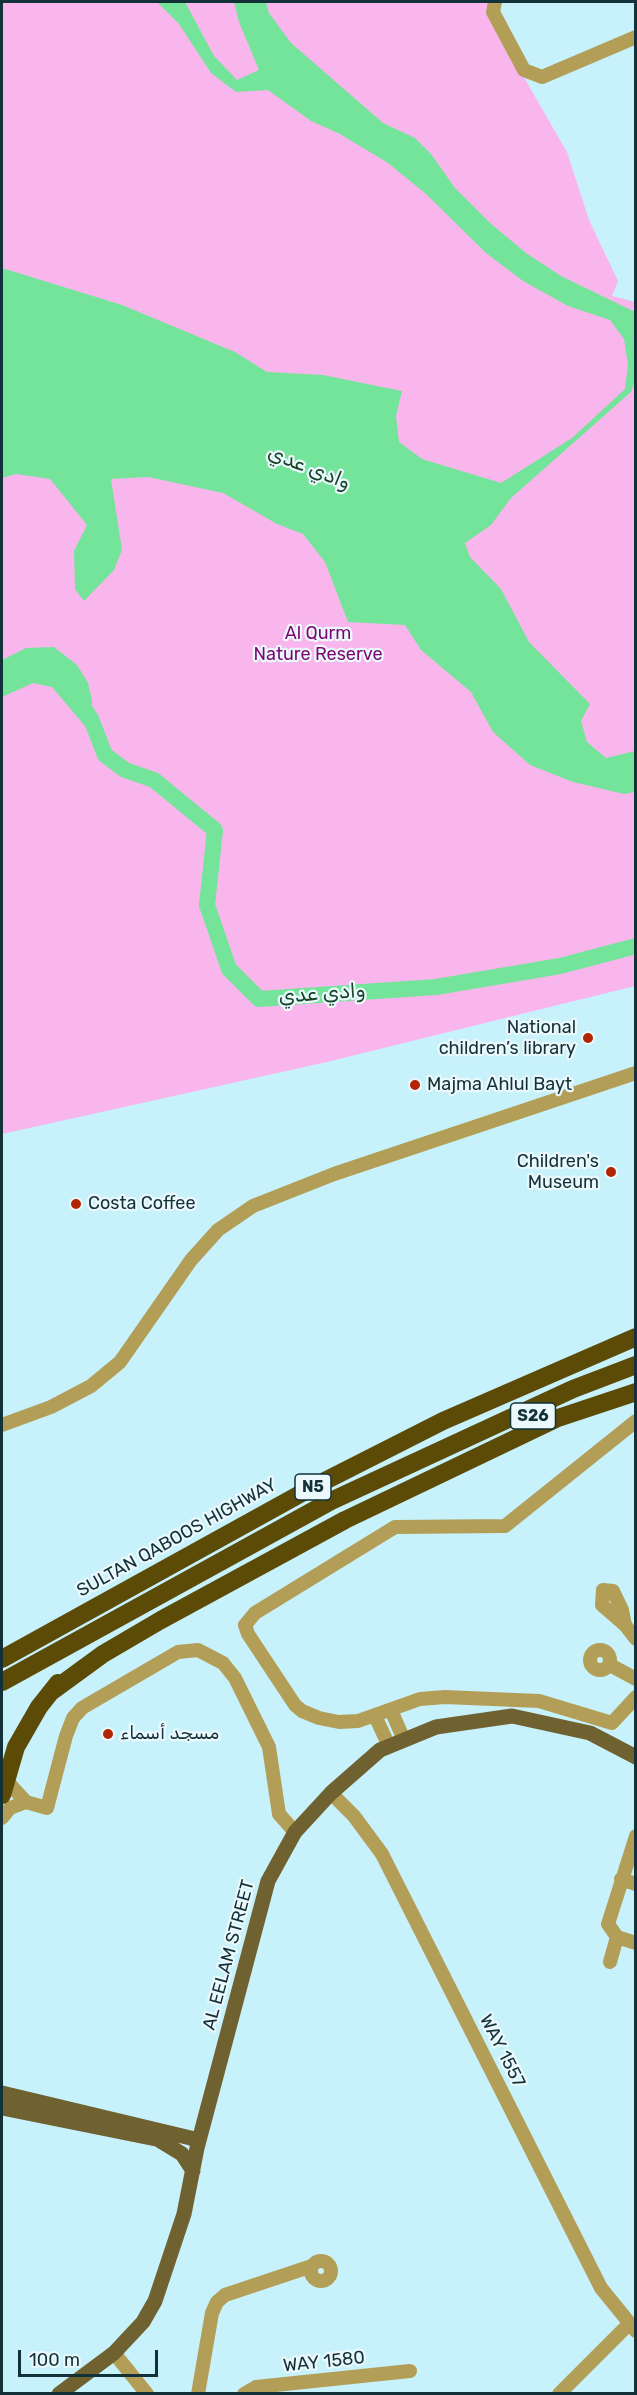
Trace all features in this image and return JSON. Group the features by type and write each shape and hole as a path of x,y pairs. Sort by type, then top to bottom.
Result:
{"highway":[{"name":"SULTAN QABOOS HIGHWAY","path":"2,1659 311,1488 433,1426 563,1366 636,1337"},
{"name":"N5","path":"2,1682 256,1540 430,1454 573,1389 636,1365"},
{"name":"S26","path":"430,1454 636,1379"},
{"path":"51,1692 103,1654 345,1520 558,1418 636,1392"},
{"path":"3,1787 16,1747 51,1692 88,1653 212,1578 256,1540"},
{"path":"2,1649 56,1628"}],"main road":[{"name":"AL EELAM STREET","path":"58,2394 114,2353 143,2322 155,2301 177,2237 198,2144 268,1881 295,1832 331,1793 380,1750 436,1727 512,1716 590,1733 636,1758"},
{"path":"2,2093 164,2137 189,2132 205,2118"},
{"path":"2,2108 198,2144"},
{"path":"164,2137 182,2154 193,2171"}],"street":[{"path":"495,2 493,12 524,70 542,77 636,37"},
{"path":"2,1425 51,1407 91,1386 120,1362 191,1260 218,1230 253,1206 334,1174 636,1073"},
{"path":"636,1422 505,1526 395,1527 346,1555 248,1619 245,1625 248,1634 302,1712 339,1722 375,1716 420,1699 495,1698 538,1701 612,1723 636,1697"},
{"path":"625,1625 636,1639"},
{"path":"3,1787 26,1802 47,1808 66,1736 73,1718 82,1708 178,1652 198,1650 223,1663 236,1678 269,1747 279,1814 295,1832"},
{"path":"610,1665 636,1679"},
{"path":"391,1710 404,1740"},
{"path":"375,1716 389,1746"},
{"name":"WAY 1557","path":"331,1793 354,1816 382,1854 602,2288 632,2328"},
{"path":"2,1818 10,1808 26,1802"},
{"path":"636,1836 608,1924 616,1936 636,1943"},
{"path":"621,1879 636,1884"},
{"path":"610,1962 616,1936"},
{"path":"198,2394 212,2313 217,2302 225,2295 312,2266"},
{"path":"559,2394 632,2328"},
{"path":"114,2353 147,2394"},
{"name":"WAY 1580","path":"244,2394 256,2387 410,2371"}],"green space":[{"name":"Al Qurm Nature Reserve","path":"2,2 489,3 492,22 567,152 589,220 618,281 612,296 635,302 635,986 327,1062 2,1134"}],"water":[{"path":"157,2 185,2 214,56 237,80 259,70 239,22 234,2 266,2 269,13 291,43 383,123 415,138 431,154 455,188 490,223 526,253 561,276 635,312 635,380 631,392 511,498 491,525 465,543 470,557 501,589 529,642 590,704 581,721 587,742 606,758 635,751 635,792 624,794 573,782 530,765 493,732 471,692 421,650 405,625 348,622 325,562 303,534 277,524 223,493 148,477 111,479 122,550 114,570 84,601 75,589 74,551 87,525 50,479 16,474 2,478 2,268 122,305 235,352 267,372 323,375 402,391 396,416 399,442 422,459 501,483 572,438 625,389 628,365 624,339 610,320 568,306 523,281 486,253 426,194 388,163 340,134 311,121 268,90 236,92 211,73 179,24"},
{"path":"54,647 77,665 88,683 92,700 91,733 52,687 33,683 2,697 2,660 26,648"}],"waterway":[{"name":"وادي عدي","path":"79,701 91,719 105,755 125,770 154,780 215,830 207,905 229,969 259,999 436,987 560,966 636,946"}],"place":[{"name":"National children’s library","path":"588,1038"},
{"name":"Majma Ahlul Bayt","path":"415,1085"},
{"name":"Children's Museum","path":"611,1172"},
{"name":"Costa Coffee","path":"76,1204"},
{"name":"مسجد أسماء","path":"108,1734"}]}
